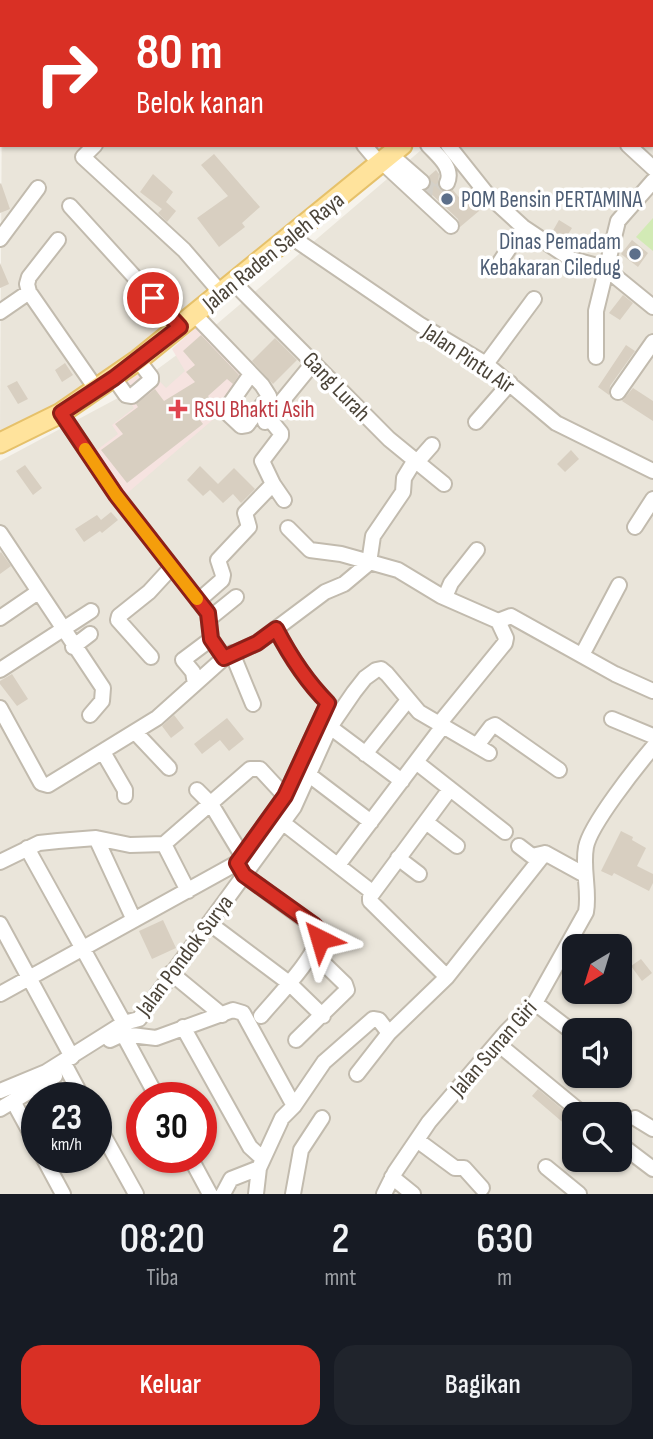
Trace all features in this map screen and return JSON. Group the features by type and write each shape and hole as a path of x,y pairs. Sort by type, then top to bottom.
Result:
{"main road":[{"name":"Jalan Raden Saleh Raya","path":"0,443 61,413 114,378 389,156"}],"street":[{"name":"Gang Lurah","path":"93,147 83,157 184,250 314,362 389,439 444,484"},
{"path":"369,147 389,156 422,182"},
{"path":"431,147 449,169 450,178 447,183"},
{"path":"450,147 487,194 523,227 570,259 605,268 653,307"},
{"path":"630,147 653,169"},
{"path":"389,156 451,226"},
{"path":"596,357 596,310 618,221 653,181"},
{"path":"0,239 38,188"},
{"path":"70,206 187,321 251,374"},
{"path":"500,262 523,227"},
{"name":"Jalan Pintu Air","path":"290,236 419,324 486,364 556,423 653,471"},
{"path":"58,240 29,277 29,292 97,390"},
{"path":"0,312 29,292"},
{"path":"486,364 534,299"},
{"path":"618,392 653,342"},
{"path":"284,500 262,461 281,436 267,419 314,362"},
{"path":"476,422 510,383"},
{"path":"61,413 116,495 210,618 211,639 228,655 253,704"},
{"path":"0,708 41,783 45,786 76,770 157,718 228,655 257,643 325,592 344,584 369,563 373,536 403,492 404,478 432,445"},
{"path":"198,601 222,580 218,560 249,527 245,513 274,484"},
{"path":"635,527 653,499"},
{"path":"288,528 310,550 341,554 398,570 445,597 498,621 506,638 505,643 338,865"},
{"path":"0,533 103,688 102,701 90,715"},
{"path":"445,597 451,583 477,550"},
{"path":"152,657 119,622 119,617 172,568"},
{"path":"582,655 619,585"},
{"path":"0,618 38,592"},
{"path":"210,618 236,597"},
{"path":"0,670 91,611"},
{"path":"498,621 511,616 653,691"},
{"path":"0,994 241,865 285,796 328,703 304,677 276,629"},
{"path":"73,646 90,634"},
{"path":"195,684 193,672 183,660 211,639"},
{"name":"Jalan Pondok Surya","path":"4,1094 69,1063 86,1059 139,1019 209,923 241,865 294,807 330,727 354,692 376,670 381,669 387,674 408,700"},
{"path":"365,754 408,700 419,712 483,748 491,727 495,725 559,770"},
{"path":"612,719 653,736"},
{"path":"330,727 402,781"},
{"path":"135,732 169,768"},
{"name":"Jalan Sunan Giri","path":"577,934 587,903 587,843 653,747"},
{"path":"103,752 121,783 125,796"},
{"path":"416,762 505,832"},
{"path":"0,862 39,843 96,838 138,845 164,844 250,769 260,769 285,796"},
{"path":"308,774 371,822"},
{"path":"447,977 370,901 372,892 450,789"},
{"path":"197,790 211,804 241,865 320,931 320,939 312,953 261,1016"},
{"path":"282,822 372,892"},
{"path":"426,822 457,846"},
{"path":"96,838 134,920"},
{"path":"164,844 188,891"},
{"path":"519,846 532,856 545,853 585,875"},
{"path":"27,848 83,949 150,1082"},
{"path":"357,1074 389,1033 447,977 545,853"},
{"path":"398,858 419,874"},
{"path":"209,923 289,983 323,1016"},
{"path":"0,924 29,978 76,1082"},
{"path":"296,1040 347,990 345,984 312,953"},
{"name":"Jalan Sunan Giri","path":"384,1194 392,1177 429,1122 535,1003 562,964"},
{"path":"171,973 222,1015"},
{"path":"535,1003 562,1024"},
{"path":"124,1029 156,1038 233,1010 243,1013 294,1106"},
{"path":"256,1194 261,1163 282,1118 294,1106 324,1062 373,1019 379,1020 389,1033"},
{"path":"183,1027 261,1163"},
{"path":"497,1043 568,1102"},
{"path":"4,1094 21,1120"},
{"path":"293,1194 301,1150 322,1118"},
{"path":"635,1118 653,1129"},
{"path":"417,1140 455,1168 464,1168 482,1188"},
{"path":"112,1151 136,1194"},
{"path":"632,1153 653,1169"},
{"path":"223,1194 231,1179 261,1163"},
{"path":"546,1167 579,1194"},
{"path":"52,1173 64,1194"},
{"path":"199,1173 210,1194"},
{"path":"392,1177 413,1194"}],"shaded area":[{"path":"2,147 382,147 134,354 45,416 0,434"},
{"path":"425,147 653,147 653,1194 0,1194 0,461 118,398 204,335"},
{"name":"RSU Bhakti Asih","path":"200,324 248,373 223,411 124,496 93,453 118,434 112,425 134,408 119,388 146,367 166,388 185,371 172,349"}],"green space":[{"path":"653,218 653,251 636,237"}],"building":[{"path":"214,154 260,207 242,223 245,227 219,247 197,218 228,196 201,165"},
{"name":"POM Bensin PERTAMINA","path":"436,170 441,190 453,190 462,201 467,197 479,211 460,227 458,219 427,190 431,185 429,176"},
{"path":"153,174 173,192 166,202 176,211 167,222 158,213 162,209 140,192"},
{"path":"0,184 10,209 0,213"},
{"path":"559,220 572,228 563,242 551,234"},
{"name":"Dinas Pemadam Kebakaran Ciledug","path":"632,240 648,253 638,267 621,254"},
{"path":"0,263 9,284 0,288"},
{"path":"623,295 633,303 620,320 609,313"},
{"name":"RSU Bhakti Asih","path":"201,335 239,375 233,384 227,379 208,396 213,403 197,416 203,424 127,483 101,450 123,434 115,424 138,407 136,404 155,389 164,401 195,382 186,372 195,365 183,351"},
{"path":"275,338 297,360 273,384 252,361"},
{"path":"626,345 635,351 610,386 609,395 598,387"},
{"path":"65,363 73,375 62,382 55,370"},
{"path":"17,381 28,399 18,404 7,386"},
{"path":"633,388 653,401 653,421 622,401"},
{"path":"571,450 579,459 565,472 557,464"},
{"path":"25,465 42,488 33,495 16,471"},
{"path":"200,466 218,484 234,468 255,489 241,503 233,494 223,503 210,490 203,496 187,480"},
{"path":"111,512 118,520 102,533 100,531 84,542 75,529 97,515 101,520"},
{"path":"0,553 11,566 0,574"},
{"path":"12,674 28,699 17,706 0,684 0,681"},
{"path":"174,715 184,728 171,738 162,726"},
{"path":"227,718 244,739 229,751 220,740 202,754 194,744"},
{"path":"621,831 646,848 637,866 653,874 649,891 614,873 612,876 601,871"},
{"path":"163,920 176,948 152,959 139,931"},
{"path":"641,959 652,973 642,981 632,965"},
{"path":"538,1089 562,1109 562,1122 532,1096"}],"tunnel":[{"path":"422,182 431,190 439,191 447,183"}],"slow traffic":[{"path":"85,449 116,495 197,599"}],"place":[{"name":"POM Bensin PERTAMINA","path":"447,199"},
{"name":"Dinas Pemadam Kebakaran Ciledug","path":"635,254"},
{"name":"RSU Bhakti Asih","path":"178,409"}],"route":[{"path":"153,298 180,327 114,378 61,413 116,495 208,613 211,639 224,658 257,643 276,629 304,677 328,703 285,796 237,863 244,875 314,925 320,931 320,939"}]}
